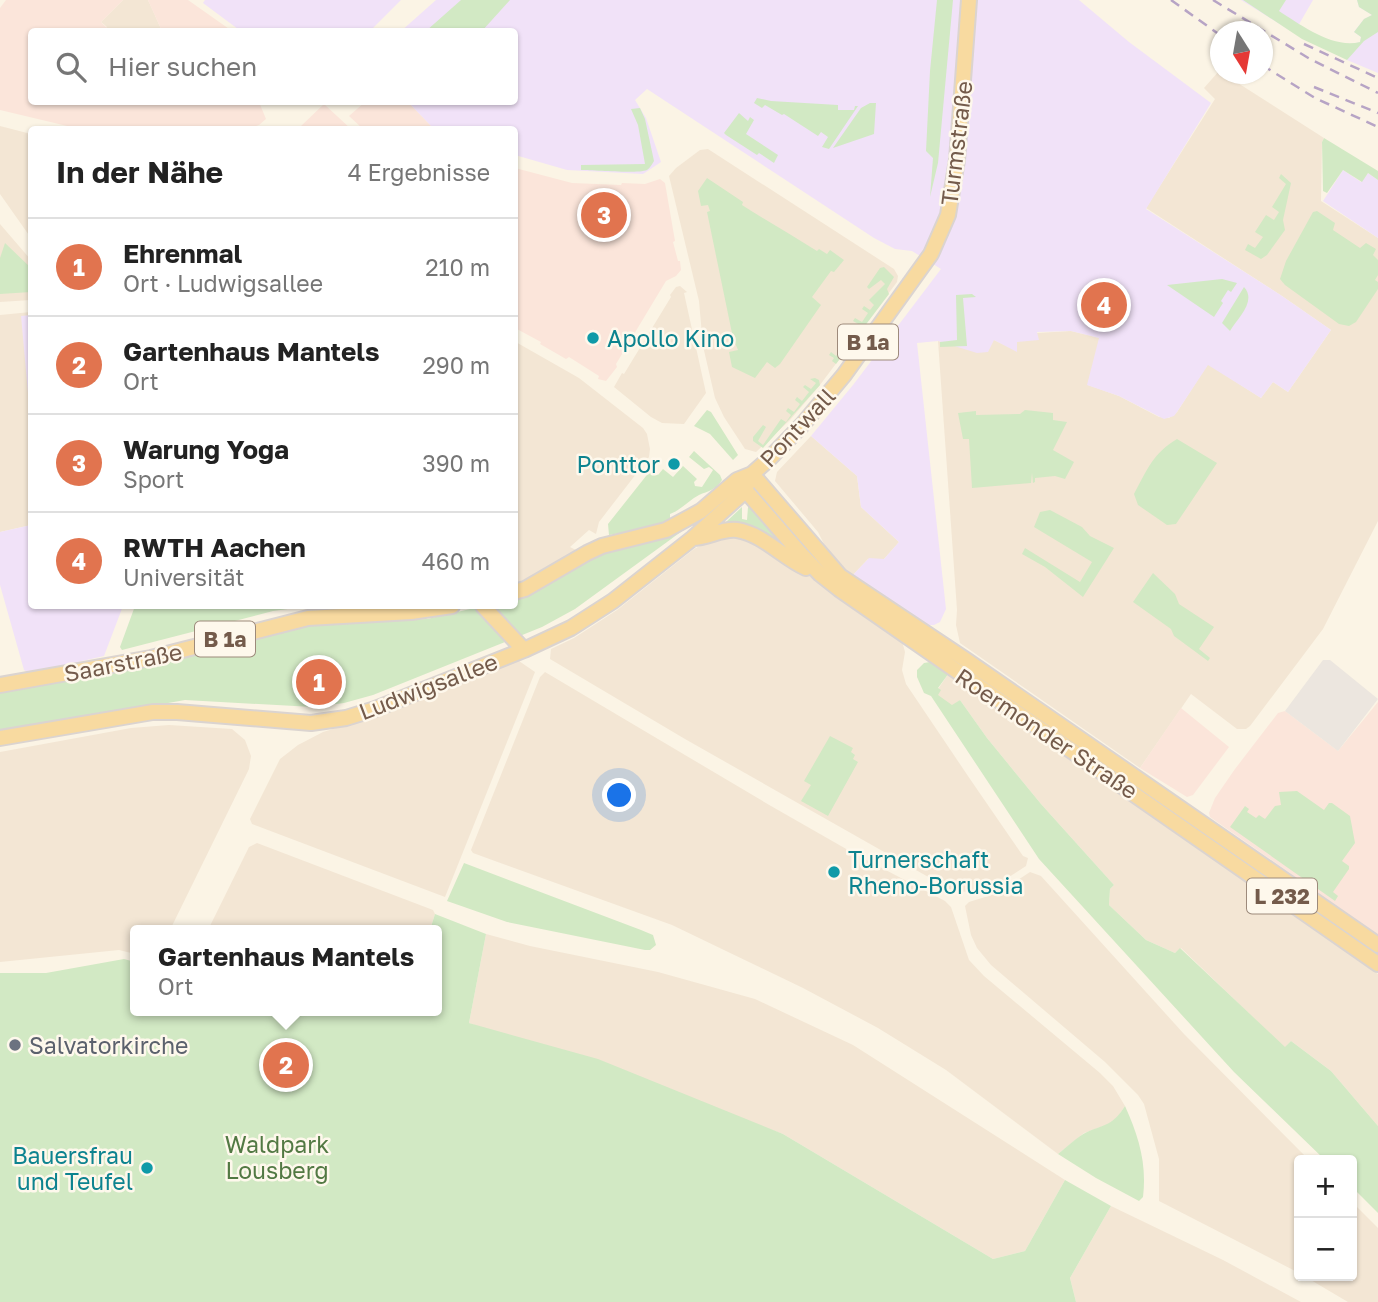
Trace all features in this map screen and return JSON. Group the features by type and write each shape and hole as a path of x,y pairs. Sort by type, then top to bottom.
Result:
{"main road":[{"name":"Turmstraße","path":"914,277 934,249 944,227 953,195 970,0"},
{"name":"Pontwall","path":"752,474 793,435 835,387 914,277"},
{"name":"B 1a","path":"518,591 603,546 657,533 681,524 741,486 752,474"},
{"name":"Roermonder Straße","path":"752,474 840,576 1378,945"},
{"name":"Roermonder Straße","path":"741,486 820,574 1378,964"},
{"name":"Ludwigsallee","path":"0,738 153,712 311,723 326,722 375,709 524,650 591,616 693,538 741,486"},
{"path":"693,538 704,538 730,530 745,533 820,574"},
{"name":"Saarstraße","path":"0,685 151,658 308,618 432,609"},
{"path":"485,609 524,650"}],"shaded area":[{"path":"6,0 123,0 101,22 107,28 28,28 28,105 260,105 266,119 256,126 67,126 0,110 0,8"},
{"path":"123,0 148,0 161,28 106,28 101,22"},
{"path":"148,0 188,0 228,28 161,28"},
{"path":"205,0 401,0 373,28 237,28 203,3"},
{"path":"436,0 1079,0 1129,42 1211,103 1146,209 1331,330 1288,392 1273,382 1261,398 1208,365 1174,416 1164,419 1119,396 1087,385 1099,338 1071,331 1037,332 1039,340 1017,342 1017,352 994,340 988,352 977,353 938,341 917,343 946,609 940,622 925,625 851,577 869,558 884,559 899,542 861,507 857,476 811,436 941,269 912,251 895,249 874,238 647,89 635,100 646,118 661,162 643,174 567,170 518,156 518,126 431,126 411,105 518,105 518,28 404,28"},
{"path":"1241,0 1313,0 1294,33"},
{"path":"1357,0 1378,0 1378,73 1347,60 1349,45 1360,42 1361,37 1354,32 1364,19 1372,15 1359,7"},
{"path":"1210,81 1210,84 1239,84 1324,138 1321,201 1378,238 1378,521 1323,629 1250,726 1237,729 1191,694 1140,768 960,643 956,625 938,341 958,346 994,340 1017,351 1017,342 1037,333 1071,331 1100,338 1088,385 1119,396 1159,417 1169,418 1177,412 1208,364 1261,398 1273,382 1288,392 1331,330 1146,208 1215,99 1204,88"},
{"path":"325,105 348,126 301,126"},
{"path":"362,105 411,105 431,126 360,126 349,116"},
{"path":"0,126 28,133 28,234 0,194"},
{"path":"708,149 894,269 898,276 897,282 820,385 790,420 756,452 745,449 715,398 703,346 699,301 669,176 700,150"},
{"path":"518,169 572,183 645,184 660,179 665,183 675,241 673,242 681,270 666,281 616,364 617,367 606,381 598,379 599,376 569,357 566,359 540,344 541,342 518,330"},
{"path":"1343,170 1361,182 1368,173 1378,180 1378,238 1323,201"},
{"path":"0,224 28,257 28,300 0,302"},
{"path":"680,286 687,292 684,293 706,393 684,424 662,423 614,387 670,295"},
{"path":"28,312 28,526 0,532 0,315"},
{"path":"28,315 28,393 21,316"},
{"path":"518,343 579,378 643,428 650,449 649,457 599,522 596,534 589,530 570,547 576,550 518,583"},
{"path":"811,436 857,476 861,507 899,542 884,559 868,559 851,577 830,556 818,532 775,481 777,472"},
{"path":"28,526 28,609 122,609 104,656 29,673 24,670 0,585 0,532"},
{"path":"745,536 787,560 902,641 905,652 902,670 906,684 1023,856 1028,858 1026,866 998,884 971,892 953,891 550,659 551,649 574,638 617,610 694,549 717,537"},
{"path":"1323,660 1330,660 1378,699 1338,751 1285,711"},
{"path":"513,661 519,661 535,672 445,897 252,824 250,819 280,759 298,745 323,732 379,715"},
{"path":"545,672 771,806 945,901 951,907 969,960 984,976 1113,1086 1125,1106 1117,1118 1109,1124 1084,1133 1058,1154 946,1070 878,1028 803,988 672,925 473,853 471,850 540,677"},
{"path":"949,673 1260,888 1378,974 1378,1126 1331,1071 1291,1041 1285,1048 1181,948 1175,953 1146,940 1109,905 1110,889 1114,885 1041,804 960,700 952,706 937,695"},
{"path":"1378,702 1378,939 1210,817 1209,813 1215,798 1235,769 1278,713 1285,711 1338,751"},
{"path":"1181,708 1229,747 1193,795 1187,797 1140,768"},
{"path":"169,725 232,729 245,740 251,756 249,769 172,925 130,925 130,953 119,950 0,962 0,752 131,728"},
{"path":"257,843 433,910 435,914 432,925 210,925 249,847"},
{"path":"1030,872 1041,876 1184,1034 1304,1155 1294,1155 1294,1270 1159,1201 1159,1159 1144,1104 1138,1095 1105,1062 991,965 977,948 971,935 965,906 969,902 998,893"},
{"path":"486,934 530,946 658,972 755,999 853,1045 1065,1180 1025,1251 993,1259 783,1134 469,1023"},
{"path":"1111,1206 1223,1260 1301,1302 1076,1302 1070,1278"},
{"path":"1357,1207 1378,1228 1378,1302 1348,1302 1312,1281 1357,1281"}],"green space":[{"path":"461,0 510,0 485,28 429,28"},
{"path":"937,0 953,0 938,163 930,197 933,158 926,151"},
{"path":"1243,0 1286,0 1279,11 1328,39 1350,43 1360,42 1361,37 1354,32 1364,19 1372,15 1359,7 1357,0 1378,0 1378,32 1364,41 1347,60 1302,39"},
{"path":"757,98 838,105 838,110 854,110 855,106 858,106 829,149 822,147 828,137 821,132 818,136 784,114 765,105 762,108 754,103"},
{"path":"876,103 874,134 833,148 861,108"},
{"path":"640,108 654,161 649,168 634,172 581,170 581,165 645,164 638,125 631,109"},
{"path":"739,113 748,121 750,117 754,120 746,134 778,155 774,163 724,133"},
{"path":"1324,138 1378,171 1378,180 1368,173 1362,182 1343,170 1327,193 1323,191"},
{"path":"1281,174 1291,183 1283,220 1285,230 1261,259 1245,250 1248,244 1255,248 1263,237 1255,232 1266,215 1274,220 1279,212 1272,207 1286,184 1279,178"},
{"path":"707,178 743,202 742,205 817,251 819,249 827,254 830,250 844,260 834,272 831,271 812,297 821,305 780,364 775,368 767,362 755,378 732,367 729,352 738,350 733,338 707,212 710,211 708,205 701,206 698,191"},
{"path":"1317,211 1335,223 1333,230 1360,248 1366,243 1376,249 1373,255 1378,260 1378,275 1375,280 1378,282 1378,289 1356,322 1349,326 1339,324 1280,279 1286,261 1313,212"},
{"path":"5,243 28,265 28,292 0,294 0,258"},
{"path":"884,267 894,277 887,289 889,294 836,364 832,361 834,358 829,355 831,352 836,356 843,347 837,343 839,340 846,344 851,336 845,332 847,328 854,333 860,325 853,321 855,318 862,322 868,313 862,309 864,306 870,310 874,305 869,300 885,284 881,280 869,289 867,287 880,268"},
{"path":"1222,279 1237,283 1231,292 1228,290 1214,317 1167,285"},
{"path":"1244,287 1247,304 1230,331 1222,323"},
{"path":"972,294 976,297 963,298 967,346 940,347 940,342 957,340 956,295"},
{"path":"815,378 820,385 763,448 753,441 753,437 763,425 766,427 758,441 763,445 781,419 786,422 791,415 786,411 788,408 794,412 800,404 795,400 797,397 802,401 809,392 803,387 805,385 811,389 816,383 810,379"},
{"path":"707,410 711,412 738,455 733,460 710,434 694,426"},
{"path":"1025,410 1053,413 1053,420 1067,422 1053,450 1074,462 1065,479 1055,476 1035,478 1033,483 1032,473 1031,483 972,488 969,439 963,439 958,413 976,411 976,415 1020,414"},
{"path":"1177,439 1217,463 1176,524 1167,525 1138,505 1134,494 1156,456"},
{"path":"694,451 720,475 722,480 717,486 670,514 670,520 649,528 609,535 608,524 650,471 658,475 663,469 673,477 683,466 697,479 695,486 702,487 713,470 709,467 704,469 689,457"},
{"path":"742,507 742,519 747,520 748,507 753,508 791,552 726,527 726,522"},
{"path":"1050,510 1114,548 1083,597 1045,567 1022,554 1025,548 1080,582 1092,562 1034,527 1040,512"},
{"path":"700,518 575,609 542,627 373,695 344,703 313,707 185,700 0,733 0,691 318,622 427,619 470,609 518,609 518,595 587,557 661,537"},
{"path":"1153,573 1175,594 1179,604 1214,627 1199,649 1210,658 1208,661 1174,636 1171,629 1133,602"},
{"path":"134,609 288,609 122,650 120,647"},
{"path":"930,662 949,673 938,688 941,690 938,695 952,705 960,700 1041,804 1114,885 1110,889 1109,905 1146,940 1175,953 1180,948 1285,1047 1291,1041 1331,1071 1378,1126 1378,1213 1357,1192 1357,1155 1320,1155 1234,1072 1039,859 931,696 924,693 917,670 924,663"},
{"path":"830,736 853,748 853,759 858,762 828,816 801,801 811,785 804,781"},
{"path":"1297,791 1324,810 1332,803 1350,816 1355,843 1342,861 1349,869 1333,892 1338,896 1335,901 1230,827 1245,806 1249,809 1247,812 1256,818 1259,815 1265,819 1275,806 1281,805 1279,792"},
{"path":"464,863 653,935 656,945 645,950 507,922 447,901"},
{"name":"Waldpark Lousberg","path":"435,914 486,934 469,1023 598,1059 783,1134 993,1259 1025,1251 1065,1180 1111,1206 1070,1278 1076,1302 0,1302 0,973 46,973 124,959 130,961 130,1016 442,1016 442,925 432,925"},
{"path":"1125,1106 1143,1162 1143,1197 1139,1201 1058,1154 1083,1134 1113,1120"}],"railway":[{"path":"1171,0 1210,28"},
{"path":"1213,0 1310,59 1378,93"},
{"path":"1304,44 1378,78"},
{"path":"1273,72 1315,98 1378,127"},
{"path":"1314,87 1378,113"}],"place":[{"name":"Warung Yoga","path":"604,215"},
{"name":"RWTH Aachen","path":"1104,305"},
{"name":"Apollo Kino","path":"593,338"},
{"name":"Ponttor","path":"674,464"},
{"name":"Ehrenmal","path":"319,682"},
{"name":"Turnerschaft Rheno-Borussia","path":"834,872"},
{"name":"Salvatorkirche","path":"15,1045"},
{"name":"Gartenhaus Mantels","path":"286,1065"},
{"name":"Bauersfrau und Teufel","path":"147,1168"}]}
